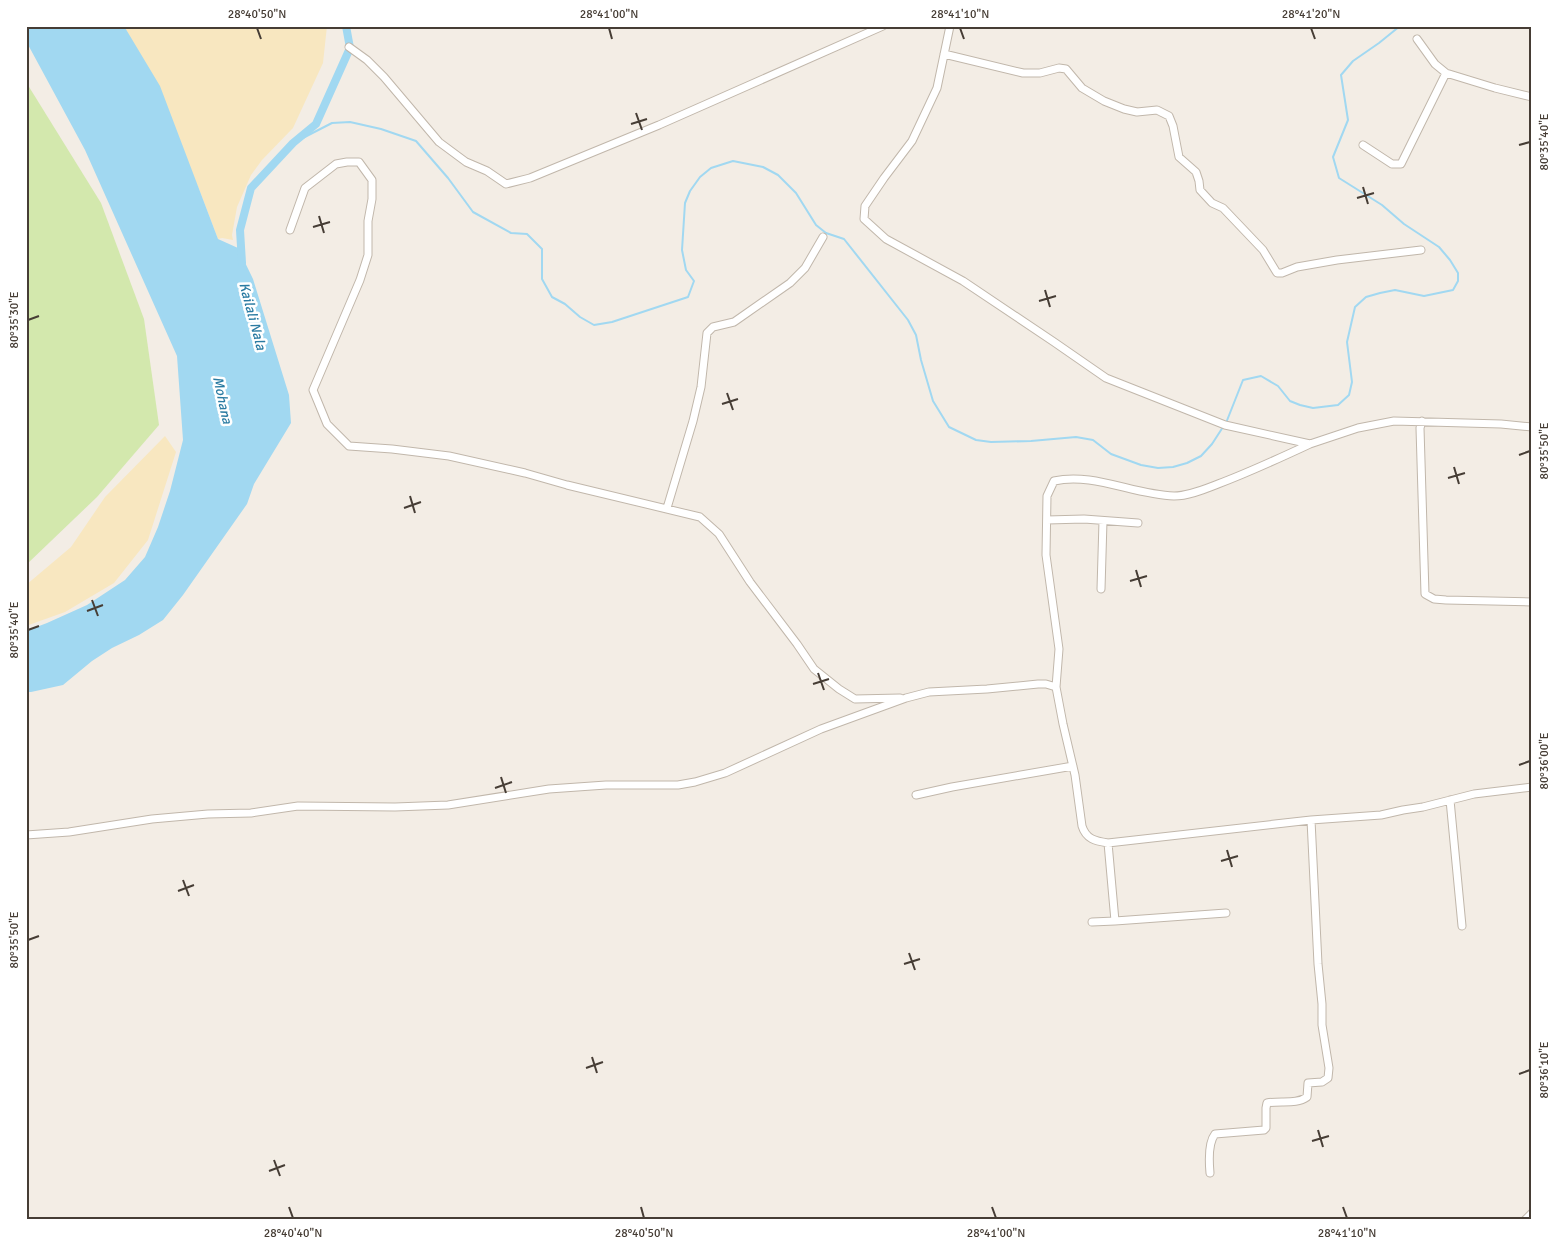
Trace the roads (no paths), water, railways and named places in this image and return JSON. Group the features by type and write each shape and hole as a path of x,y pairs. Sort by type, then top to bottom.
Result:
{"street":[{"path":"349,47 367,60 384,77 439,142 466,162 506,184 530,178 659,126 883,26"},
{"path":"950,26 937,88 912,141 866,206 864,219 886,239 963,281 1106,378 1213,420 1310,444"},
{"path":"1417,39 1435,64 1446,73 1532,97"},
{"path":"944,54 1023,72 1040,73 1059,68 1066,69 1082,88 1104,101 1124,109 1137,112 1157,110 1169,116 1173,126 1179,157 1196,172 1200,190 1212,203 1223,208 1263,250 1277,274 1297,267 1337,260 1420,250"},
{"path":"1363,145 1392,164 1402,164 1446,73"},
{"path":"290,230 305,188 336,164 359,162 372,180 372,199 368,221 368,256 360,280 313,390 327,424 349,446 449,456 700,517 719,534 750,582 798,644 814,669 839,690 855,699 906,698"},
{"path":"667,508 701,387 707,333 713,327 734,322 790,284 805,268 823,237"},
{"path":"1532,427 1501,424 1394,421 1358,428 1310,444 1257,469 1198,492 1176,496 1145,493 1080,478 1054,481 1047,496 1046,555 1059,649 1056,687 1073,766 1082,826 1084,833 1089,838 1108,843 1311,820 1381,816 1474,794 1532,787"},
{"path":"1422,421 1420,428 1425,594 1434,599 1446,600 1532,602"},
{"path":"1047,520 1138,523"},
{"path":"1101,589 1103,521"},
{"path":"27,836 69,832 152,819 208,814 251,813 298,806 395,807 448,805 548,789 606,785 678,785 725,773 821,729 906,698 929,692 1046,684 1056,687"},
{"path":"916,795 1073,766"},
{"path":"1450,800 1462,926"},
{"path":"1210,1173 1212,1136 1215,1134 1264,1130 1266,1128 1266,1108 1268,1103 1302,1101 1307,1097 1308,1083 1322,1082 1328,1078 1329,1068 1322,1025 1311,820"},
{"path":"1108,843 1114,921"},
{"path":"1092,922 1226,913"},
{"path":"1525,1220 1532,1213"}],"water":[{"name":"Mohana","path":"26,26 124,26 160,86 218,239 238,248 253,279 289,395 291,423 254,484 247,504 183,595 163,620 92,661 63,685 31,692 26,692 26,631 87,605 125,580 145,557 158,527 170,491 183,440 177,356 85,150 26,41"}],"waterway":[{"name":"Kailali Nala","path":"242,263 240,230 251,188 293,143 316,124 350,48 346,26"},
{"path":"1226,423 1243,380 1261,376 1278,386 1290,401 1300,405 1313,408 1338,405 1349,395 1352,382 1347,342 1355,307 1366,297 1395,290 1424,296 1453,290 1458,281 1458,273 1439,247 1404,224 1382,205 1339,178 1333,157 1348,120 1341,75 1353,61 1400,26"},
{"path":"293,143 332,123 350,122 381,129 416,141 448,178 473,212 511,233 527,234 542,249 542,279 552,297 594,325 612,322 688,297 694,281 686,270 682,250 685,203 690,191 700,177 711,168 733,161 763,167 778,175 796,193 816,225 826,233 844,239 908,320 916,335 933,401 949,427 976,440 991,442 1076,437 1093,440 1111,454 1141,465 1158,468 1173,467 1201,456 1212,444 1223,427"}]}
